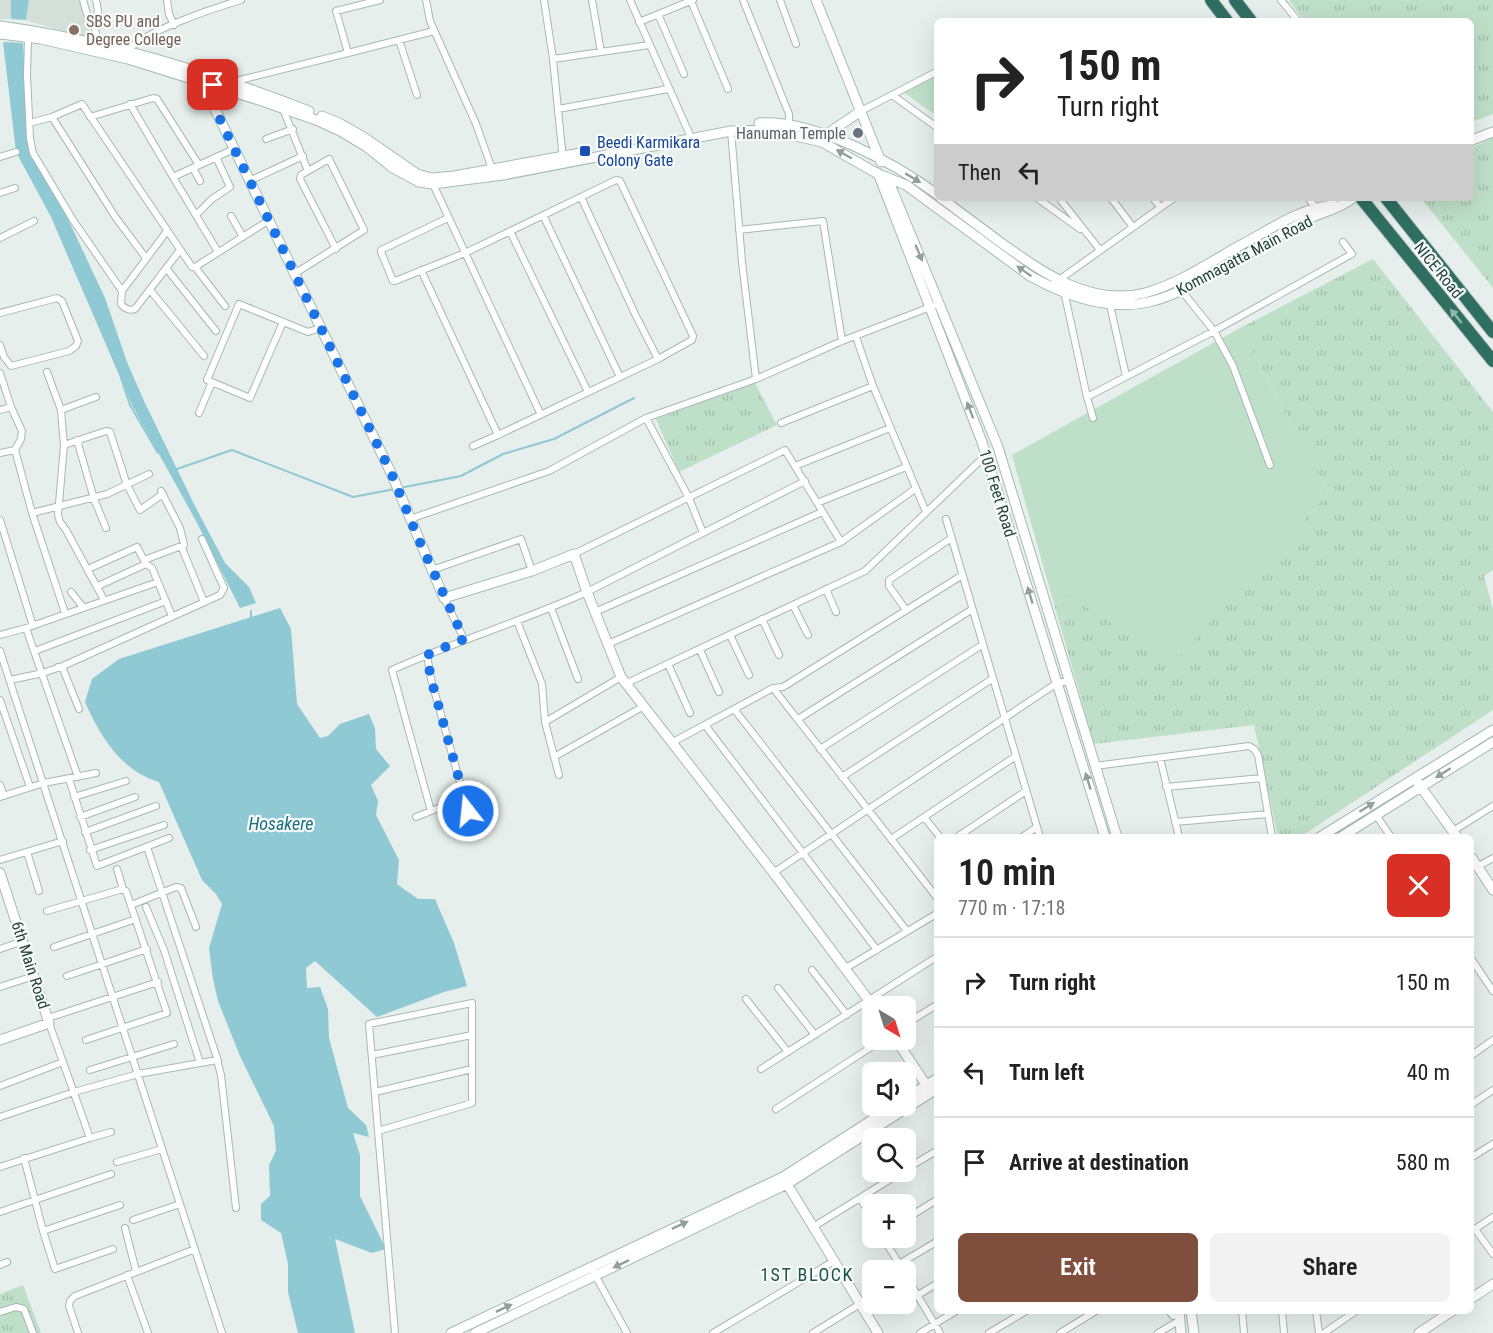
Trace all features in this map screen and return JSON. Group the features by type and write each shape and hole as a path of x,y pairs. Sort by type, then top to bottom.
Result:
{"highway":[{"path":"1211,0 1225,18"},
{"path":"1235,0 1249,18"},
{"name":"NICE Road","path":"1363,201 1493,362"},
{"name":"NICE Road","path":"1388,201 1493,332"}],"main road":[{"name":"100 Feet Road","path":"816,0 861,111 930,307 986,455 1105,834"},
{"path":"0,26 27,35"},
{"name":"Kommagatta Main Road","path":"0,34 27,35 98,45 164,60 339,123 417,174 432,178 731,132 765,129 825,138 883,176 906,185 1030,276 1110,305 1149,302 1181,290 1312,218 1349,201"},
{"name":"Kommagatta Main Road","path":"27,35 128,58 283,108 340,131 367,147 393,168 419,182 433,184 502,175 563,159 689,133 764,123 789,125 876,158 915,178 934,192"},
{"path":"213,85 215,109 392,475 444,598 531,571 574,554 587,592 624,680 866,996"},
{"path":"825,138 861,111"},
{"path":"1474,139 1493,132"},
{"name":"100 Feet Road","path":"883,176 940,302 998,447 1116,834"},
{"name":"Kommagatta Main Road","path":"945,201 1035,267 1052,283"},
{"name":"Kommagatta Main Road","path":"1064,289 1112,296 1145,293 1175,281 1306,210 1349,201"},
{"path":"1325,834 1493,730"},
{"path":"1346,834 1493,742"},
{"path":"1415,778 1455,834"},
{"path":"1474,863 1493,890"},
{"name":"6th Main Road","path":"0,873 48,1020"},
{"path":"0,1040 48,1020"},
{"path":"904,1050 932,1088"},
{"path":"916,1094 932,1088"},
{"path":"475,1333 596,1276 785,1181 932,1088"},
{"path":"451,1333 590,1267 785,1181 879,1116"},
{"path":"785,1181 878,1333"},
{"path":"1474,1297 1493,1284"},
{"path":"1177,1314 1181,1333"},
{"path":"1191,1314 1194,1333"},
{"path":"1419,1333 1448,1314"}],"street":[{"path":"83,0 87,14 94,23 98,45"},
{"path":"94,23 98,11 96,0"},
{"path":"167,0 169,14 174,25"},
{"path":"127,51 145,37 217,4 242,0"},
{"path":"348,53 336,10 380,0"},
{"path":"426,0 434,31 476,124 492,169"},
{"path":"544,0 553,59 563,159"},
{"path":"592,0 601,52"},
{"path":"630,0 689,133"},
{"path":"639,22 692,0 728,89"},
{"path":"743,0 789,114 789,125"},
{"path":"780,0 796,44"},
{"path":"1281,0 1296,18"},
{"path":"658,14 684,74"},
{"path":"235,84 240,80 434,31"},
{"path":"27,35 27,75 33,153 73,220 122,291"},
{"path":"399,40 417,95"},
{"path":"553,59 649,45"},
{"path":"861,111 934,73"},
{"path":"558,109 668,88"},
{"path":"892,95 934,125"},
{"path":"90,117 153,98 161,102 196,166 200,181"},
{"path":"30,123 52,117 82,104 192,267 195,267 225,306"},
{"path":"130,104 218,252"},
{"path":"283,108 308,171"},
{"path":"52,117 116,218 146,258"},
{"path":"266,139 292,129"},
{"path":"731,132 739,230 756,379"},
{"path":"173,177 234,149"},
{"path":"0,157 15,152"},
{"path":"249,181 303,156"},
{"path":"196,215 230,187 216,157"},
{"path":"294,274 336,249 362,232 364,228 331,161 326,160 301,175 300,179 336,249"},
{"path":"448,218 381,249 393,280 396,282 465,253 616,180 620,181 693,336 692,340 658,359 473,446"},
{"path":"433,184 541,415"},
{"path":"0,193 15,188"},
{"path":"581,197 658,359"},
{"path":"1041,201 1087,234"},
{"path":"1061,201 1100,250"},
{"path":"1113,201 1133,227"},
{"path":"1155,201 1160,207"},
{"path":"1052,283 1169,201"},
{"path":"1310,201 1316,208"},
{"path":"543,215 620,377"},
{"path":"231,216 243,237"},
{"path":"0,238 34,221"},
{"path":"195,267 268,221"},
{"path":"739,230 823,221 842,341"},
{"path":"167,231 122,291 121,304 124,308 131,310 138,306 180,250"},
{"path":"510,231 588,392"},
{"path":"1087,397 1214,331 1352,254 1343,242"},
{"path":"166,268 216,331"},
{"path":"421,270 498,435"},
{"path":"1064,289 1093,418"},
{"path":"150,290 204,356"},
{"path":"1181,290 1214,331 1233,366 1270,465"},
{"path":"0,313 57,298 62,301 78,341 76,346 69,351 10,366 0,345"},
{"path":"410,519 549,471 646,418 756,379 842,341 940,302"},
{"path":"283,322 250,398 207,380 239,304 308,332 320,328"},
{"path":"1110,305 1126,376"},
{"path":"856,337 873,386 926,513"},
{"path":"47,372 61,410 64,444 58,515 104,600"},
{"path":"0,373 22,431 21,439 15,450 32,513 65,613"},
{"path":"199,413 212,382"},
{"path":"781,423 873,386"},
{"path":"61,410 96,397"},
{"path":"0,410 11,407"},
{"path":"646,418 689,498 703,533"},
{"path":"795,466 890,428"},
{"path":"64,444 106,431 110,432 127,485 140,510 162,492 180,528 184,545 98,586"},
{"path":"77,440 94,499 106,528"},
{"path":"0,453 15,450"},
{"path":"574,554 785,450 806,481 840,542"},
{"path":"545,722 624,680 700,650 865,571 986,455"},
{"path":"817,503 906,467"},
{"path":"32,513 94,499 148,474"},
{"path":"431,811 392,670 464,639 517,621 587,592 806,481"},
{"path":"608,644 840,542 915,489"},
{"path":"595,612 822,512"},
{"path":"946,519 950,539 1039,834"},
{"path":"0,520 35,651 78,777"},
{"path":"10,680 43,673 58,667 220,595 224,588 202,539"},
{"path":"432,570 521,539 531,571"},
{"path":"906,610 889,586 889,580 950,539"},
{"path":"88,569 137,547 145,562 152,567 172,616"},
{"path":"182,548 204,602"},
{"path":"673,742 773,688 783,687 961,576"},
{"path":"0,635 30,627 158,582"},
{"path":"826,589 837,612"},
{"path":"71,591 83,607"},
{"path":"444,598 464,639"},
{"path":"35,651 166,601"},
{"path":"793,605 808,635"},
{"path":"551,608 578,679"},
{"path":"798,719 971,610"},
{"path":"762,619 779,655"},
{"path":"517,621 542,684 545,722 559,774"},
{"path":"730,635 749,675"},
{"path":"820,749 982,645"},
{"path":"700,650 719,692"},
{"path":"0,651 222,1333"},
{"path":"427,655 431,679 468,811"},
{"path":"668,664 690,713"},
{"path":"58,667 63,669 79,709"},
{"path":"842,777 992,679"},
{"path":"773,873 1057,683 1069,681"},
{"path":"773,688 934,894"},
{"path":"0,700 30,787"},
{"path":"554,757 644,706"},
{"path":"734,709 907,931"},
{"path":"705,725 877,950"},
{"path":"1095,766 1249,746 1258,755 1271,834"},
{"path":"891,839 1016,756"},
{"path":"1160,758 1178,834"},
{"path":"0,785 2,796 44,783 96,773"},
{"path":"1166,787 1262,778"},
{"path":"69,779 97,866 169,838"},
{"path":"74,797 126,781"},
{"path":"962,834 1026,791"},
{"path":"80,817 135,797"},
{"path":"416,817 464,798"},
{"path":"85,832 156,806"},
{"path":"1455,834 1493,806"},
{"path":"1174,822 1268,814"},
{"path":"1376,815 1388,834"},
{"path":"924,817 938,834"},
{"path":"90,850 164,825"},
{"path":"1026,834 1037,827"},
{"path":"0,860 63,841"},
{"path":"147,847 218,1061 236,1208"},
{"path":"27,852 39,891"},
{"path":"1474,863 1493,858"},
{"path":"86,1040 167,1013 147,949 117,869"},
{"path":"131,905 176,887 181,888 196,927"},
{"path":"47,910 123,889"},
{"path":"146,907 168,960 200,1063"},
{"path":"846,968 934,915"},
{"path":"54,947 136,919"},
{"path":"0,949 23,941"},
{"path":"67,976 147,949"},
{"path":"881,996 934,959"},
{"path":"1474,965 1493,991"},
{"path":"812,970 847,1015"},
{"path":"0,987 34,976"},
{"path":"90,1138 48,1020 113,995 158,982"},
{"path":"778,988 815,1035"},
{"path":"746,999 788,1053"},
{"path":"378,1131 472,1103 472,1003 369,1024 372,1055 378,1131 395,1333"},
{"path":"916,1018 934,1006"},
{"path":"761,1069 862,1008"},
{"path":"372,1055 472,1035"},
{"path":"1474,1054 1493,1041"},
{"path":"90,1070 174,1044"},
{"path":"776,1109 867,1050"},
{"path":"0,1117 74,1092 138,1074 218,1061"},
{"path":"0,1086 63,1062"},
{"path":"375,1092 472,1069"},
{"path":"1474,1103 1493,1090"},
{"path":"0,1167 111,1132"},
{"path":"1474,1157 1493,1144"},
{"path":"117,1162 162,1149"},
{"path":"916,1163 934,1152"},
{"path":"24,1158 55,1269 113,1249"},
{"path":"0,1212 111,1174"},
{"path":"813,1227 885,1182"},
{"path":"916,1213 934,1202"},
{"path":"133,1220 180,1204"},
{"path":"43,1232 120,1205"},
{"path":"1493,1217 1474,1230 1493,1254"},
{"path":"125,1228 136,1271"},
{"path":"911,1260 934,1244"},
{"path":"78,1333 69,1306 75,1296 195,1249"},
{"path":"713,1333 834,1261"},
{"path":"0,1265 7,1262"},
{"path":"590,1267 627,1333"},
{"path":"127,1275 148,1333"},
{"path":"918,1295 934,1285"},
{"path":"916,1292 940,1333"},
{"path":"813,1333 860,1304"},
{"path":"0,1312 16,1307 24,1309 33,1333"},
{"path":"920,1333 951,1314"},
{"path":"989,1333 1021,1314"},
{"path":"1060,1333 1091,1314"},
{"path":"1158,1333 1177,1314"},
{"path":"1242,1314 1244,1333"},
{"path":"1282,1314 1284,1333"},
{"path":"1316,1314 1318,1333"},
{"path":"1324,1333 1352,1314"}],"shaded area":[{"path":"0,0 11,0 11,19 0,19"},
{"name":"SBS PU and Degree College","path":"29,0 83,0 92,40 26,20"}],"green space":[{"path":"1289,0 1493,0 1493,114 1474,121 1474,18 1302,18"},
{"path":"934,77 934,114 903,92"},
{"path":"1493,138 1493,288 1423,201 1474,201 1474,147"},
{"path":"1373,259 1493,412 1493,570 1484,576 1493,609 1493,710 1305,834 1277,834 1254,725 1094,744 1048,583 1174,661 1328,493 1240,328"},
{"path":"1240,328 1328,493 1174,662 1048,583 1012,455"},
{"path":"755,383 777,425 679,472 656,419"},
{"path":"23,1285 41,1333 0,1333 0,1294"}],"water":[{"path":"11,0 29,0 26,20 11,19"},
{"path":"3,42 23,43 27,127 34,158 68,219 105,298 127,362 195,506 225,563 249,587 256,603 240,608 196,521 132,405 51,217 16,152"},
{"name":"Hosakere","path":"280,608 291,629 297,704 320,738 328,736 340,724 369,714 375,728 376,749 390,766 371,785 378,801 376,815 399,860 397,884 418,899 435,899 454,943 467,986 444,992 377,1017 315,961 306,968 307,988 320,987 328,1009 329,1038 348,1108 366,1125 369,1137 353,1133 360,1155 360,1196 386,1249 372,1253 335,1239 355,1333 298,1333 288,1292 288,1264 281,1233 261,1220 261,1204 270,1196 269,1165 276,1151 274,1126 240,1056 218,1001 213,979 209,948 222,904 202,880 159,782 134,770 113,751 85,702 92,679 119,659"}],"waterway":[{"path":"121,378 130,405 158,453"},
{"path":"400,488 461,476 503,454 554,439 634,398"},
{"path":"177,469 232,450 353,497 395,489"},
{"path":"251,611 251,620"}],"place":[{"name":"SBS PU and Degree College","path":"74,30"},
{"name":"Hanuman Temple","path":"858,133"},
{"name":"Beedi Karmikara Colony Gate","path":"585,151"}],"district":[{"name":"1ST BLOCK","path":"807,1275"}],"route":[{"path":"213,85 215,109 392,475 444,598 464,639 427,655 431,679 468,811"}]}
